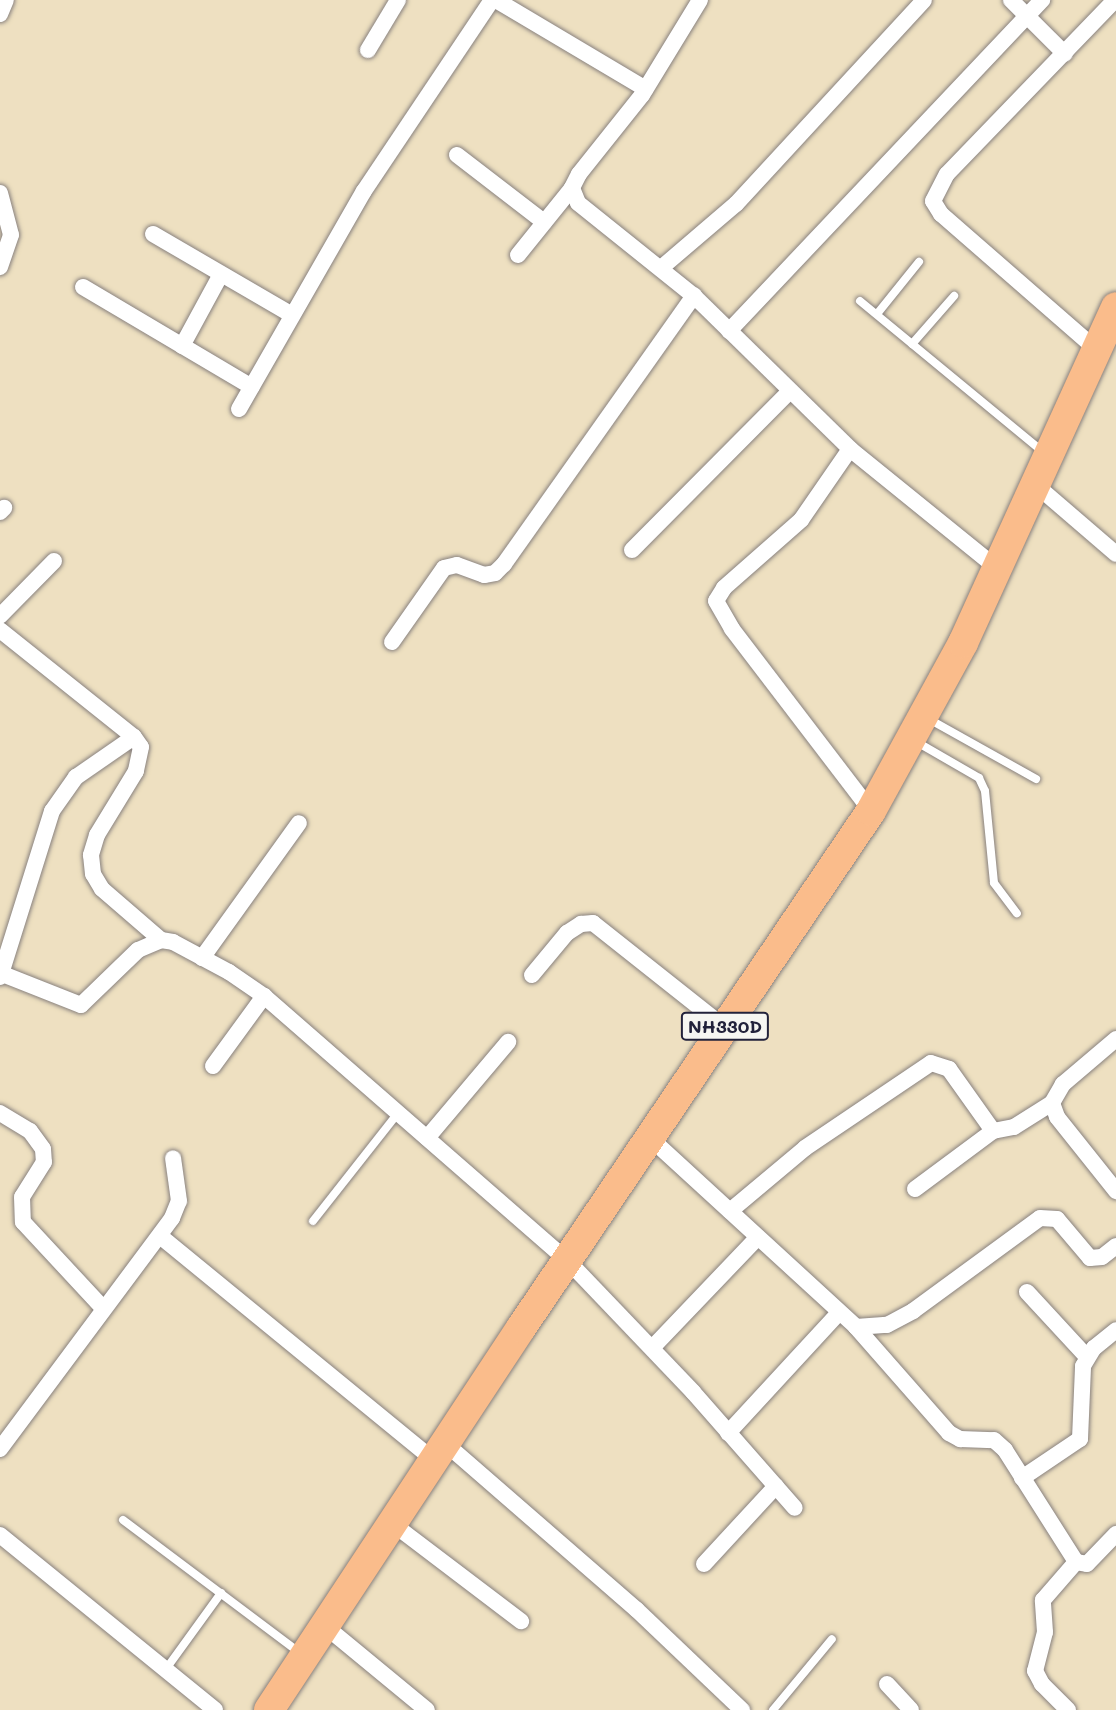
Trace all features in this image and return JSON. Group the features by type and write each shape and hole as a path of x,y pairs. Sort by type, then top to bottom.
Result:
{"highway":[{"name":"NH330D","path":"269,1710 649,1136 871,811 918,728 998,569 1116,307"}],"street":[{"path":"0,14 6,0"},
{"path":"368,50 398,0"},
{"path":"239,409 364,191 494,0 646,89"},
{"path":"518,255 646,89 700,0"},
{"path":"661,268 743,197 923,0"},
{"path":"1011,0 1065,54"},
{"path":"729,331 1041,0"},
{"path":"1097,351 941,214 933,201 947,174 1115,0"},
{"path":"457,155 544,222"},
{"path":"572,188 578,203 694,296 850,449 998,569"},
{"path":"0,192 11,235 0,267"},
{"path":"153,234 220,276 292,315"},
{"path":"182,346 220,276"},
{"path":"83,287 252,387"},
{"path":"392,642 444,568 457,565 484,576 495,573 504,564 694,296"},
{"path":"632,550 789,392"},
{"path":"850,449 801,520 723,588 716,601 732,629 871,811"},
{"path":"1037,486 1116,554"},
{"path":"0,616 54,561"},
{"path":"0,629 134,737 141,759 97,835 91,855 93,874 102,889 161,940 202,958 264,996 567,1260 652,1348 795,1508"},
{"path":"134,737 76,777 51,811 1,975 81,1005 138,950 161,940"},
{"path":"202,958 299,823"},
{"path":"532,975 567,933 593,923 724,1027"},
{"path":"212,1066 264,996"},
{"path":"915,1189 993,1131 1014,1127 1052,1103 1063,1084 1116,1039"},
{"path":"427,1138 508,1042"},
{"path":"730,1211 804,1148 931,1063 948,1069 993,1131"},
{"path":"1052,1103 1057,1117 1116,1191"},
{"path":"0,1113 30,1131 43,1149 44,1163 22,1197 23,1222 103,1308"},
{"path":"649,1136 838,1314 856,1327 949,1433 960,1439 994,1440 1076,1562 1087,1564 1116,1535"},
{"path":"0,1449 103,1308 160,1236 179,1201 173,1158"},
{"path":"856,1327 887,1325 913,1311 1040,1219 1057,1219 1090,1258 1102,1257 1116,1246"},
{"path":"160,1236 440,1452 637,1610 743,1710"},
{"path":"652,1348 758,1237"},
{"path":"1027,1292 1087,1357"},
{"path":"728,1433 838,1314"},
{"path":"1022,1478 1080,1439 1087,1357 1116,1330"},
{"path":"704,1564 775,1486"},
{"path":"393,1524 521,1621"},
{"path":"0,1535 215,1710"},
{"path":"1068,1710 1042,1684 1035,1671 1045,1632 1043,1600 1076,1562"},
{"path":"325,1626 427,1710"},
{"path":"887,1684 911,1710"}],"lane":[{"path":"877,314 919,262"},
{"path":"912,344 954,296"},
{"path":"860,301 1050,458"},
{"path":"918,728 1036,779"},
{"path":"918,728 979,778 985,790 994,883 1017,913"},
{"path":"313,1221 398,1113"},
{"path":"124,1520 305,1657"},
{"path":"166,1669 221,1593"},
{"path":"774,1710 832,1639"}]}
